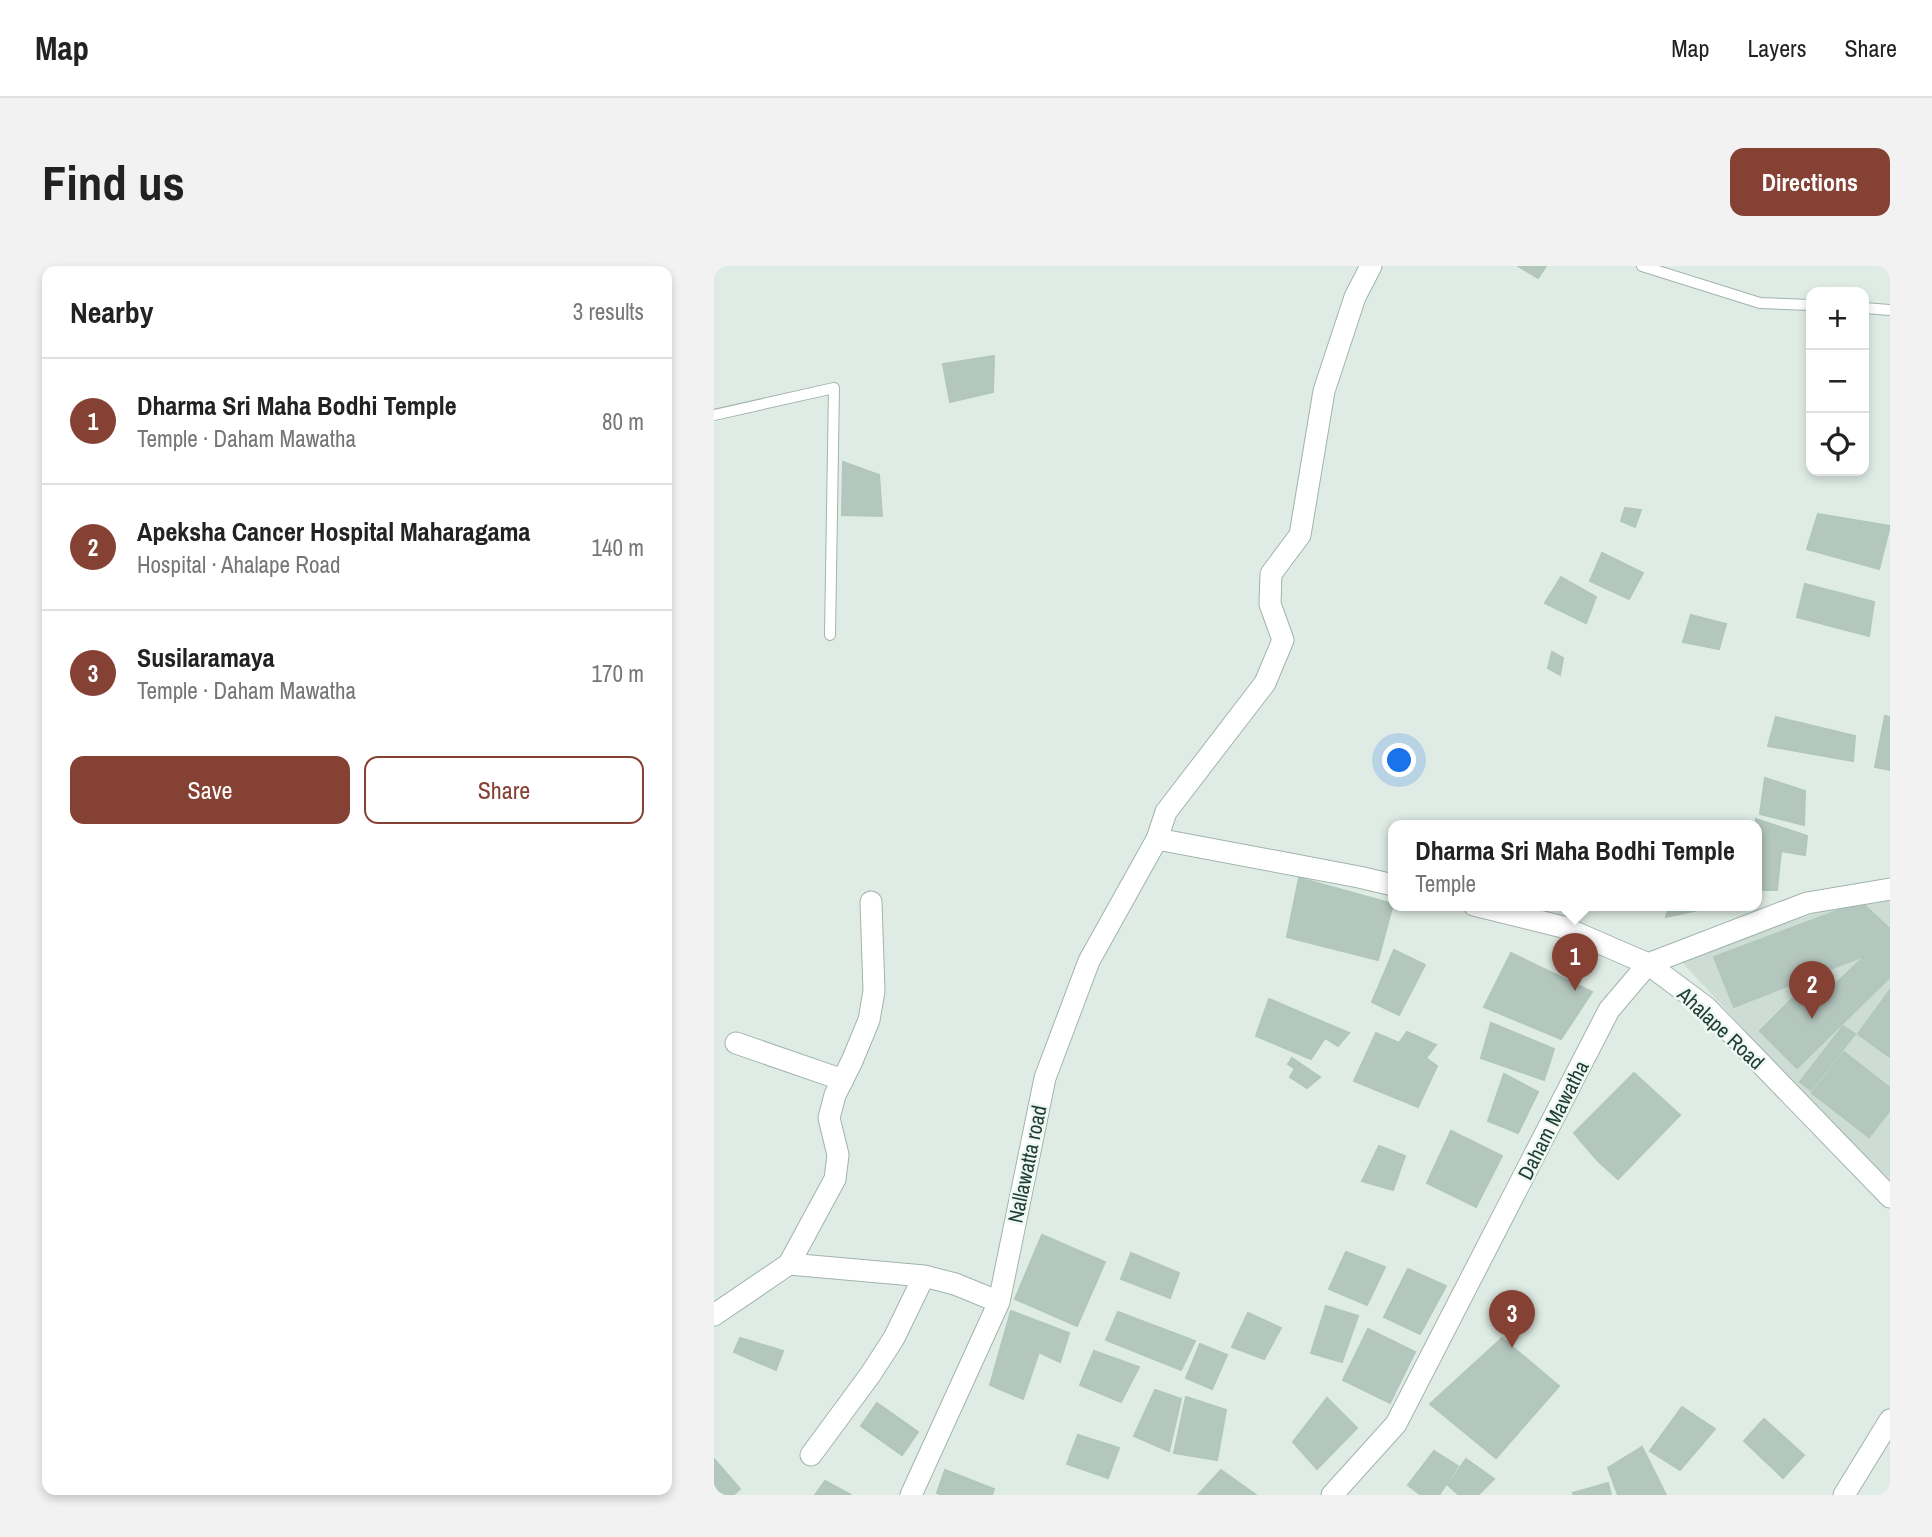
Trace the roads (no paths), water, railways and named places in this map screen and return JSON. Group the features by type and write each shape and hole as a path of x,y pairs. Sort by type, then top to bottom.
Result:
{"street":[{"name":"Nallawatta road","path":"911,1495 999,1302 1045,1078 1089,961 1157,839 1166,812 1265,683 1283,640 1270,604 1271,574 1300,535 1324,391 1355,297 1371,266"},
{"path":"1157,839 1388,884"},
{"name":"Daham Mawatha","path":"1332,1495 1396,1424 1609,1010 1648,964 1807,903 1890,889"},
{"path":"714,1315 789,1264 835,1178 838,1155 829,1118 835,1095 869,1020 874,991 871,902"},
{"name":"Ahalape Road","path":"1498,911 1563,927 1648,964 1707,1008 1890,1197"},
{"path":"736,1043 843,1080"},
{"path":"789,1264 924,1276 955,1284 999,1302"},
{"path":"811,1455 888,1347 924,1276"},
{"path":"1844,1495 1890,1420"}],"lane":[{"path":"1642,266 1760,303 1806,305"},
{"path":"1869,308 1890,310"},
{"path":"714,415 834,388 830,635"}],"place":[{"name":"Dharma Sri Maha Bodhi Temple","path":"1575,991"},
{"name":"Apeksha Cancer Hospital Maharagama","path":"1812,1019"},
{"name":"Susilaramaya","path":"1512,1348"}]}
